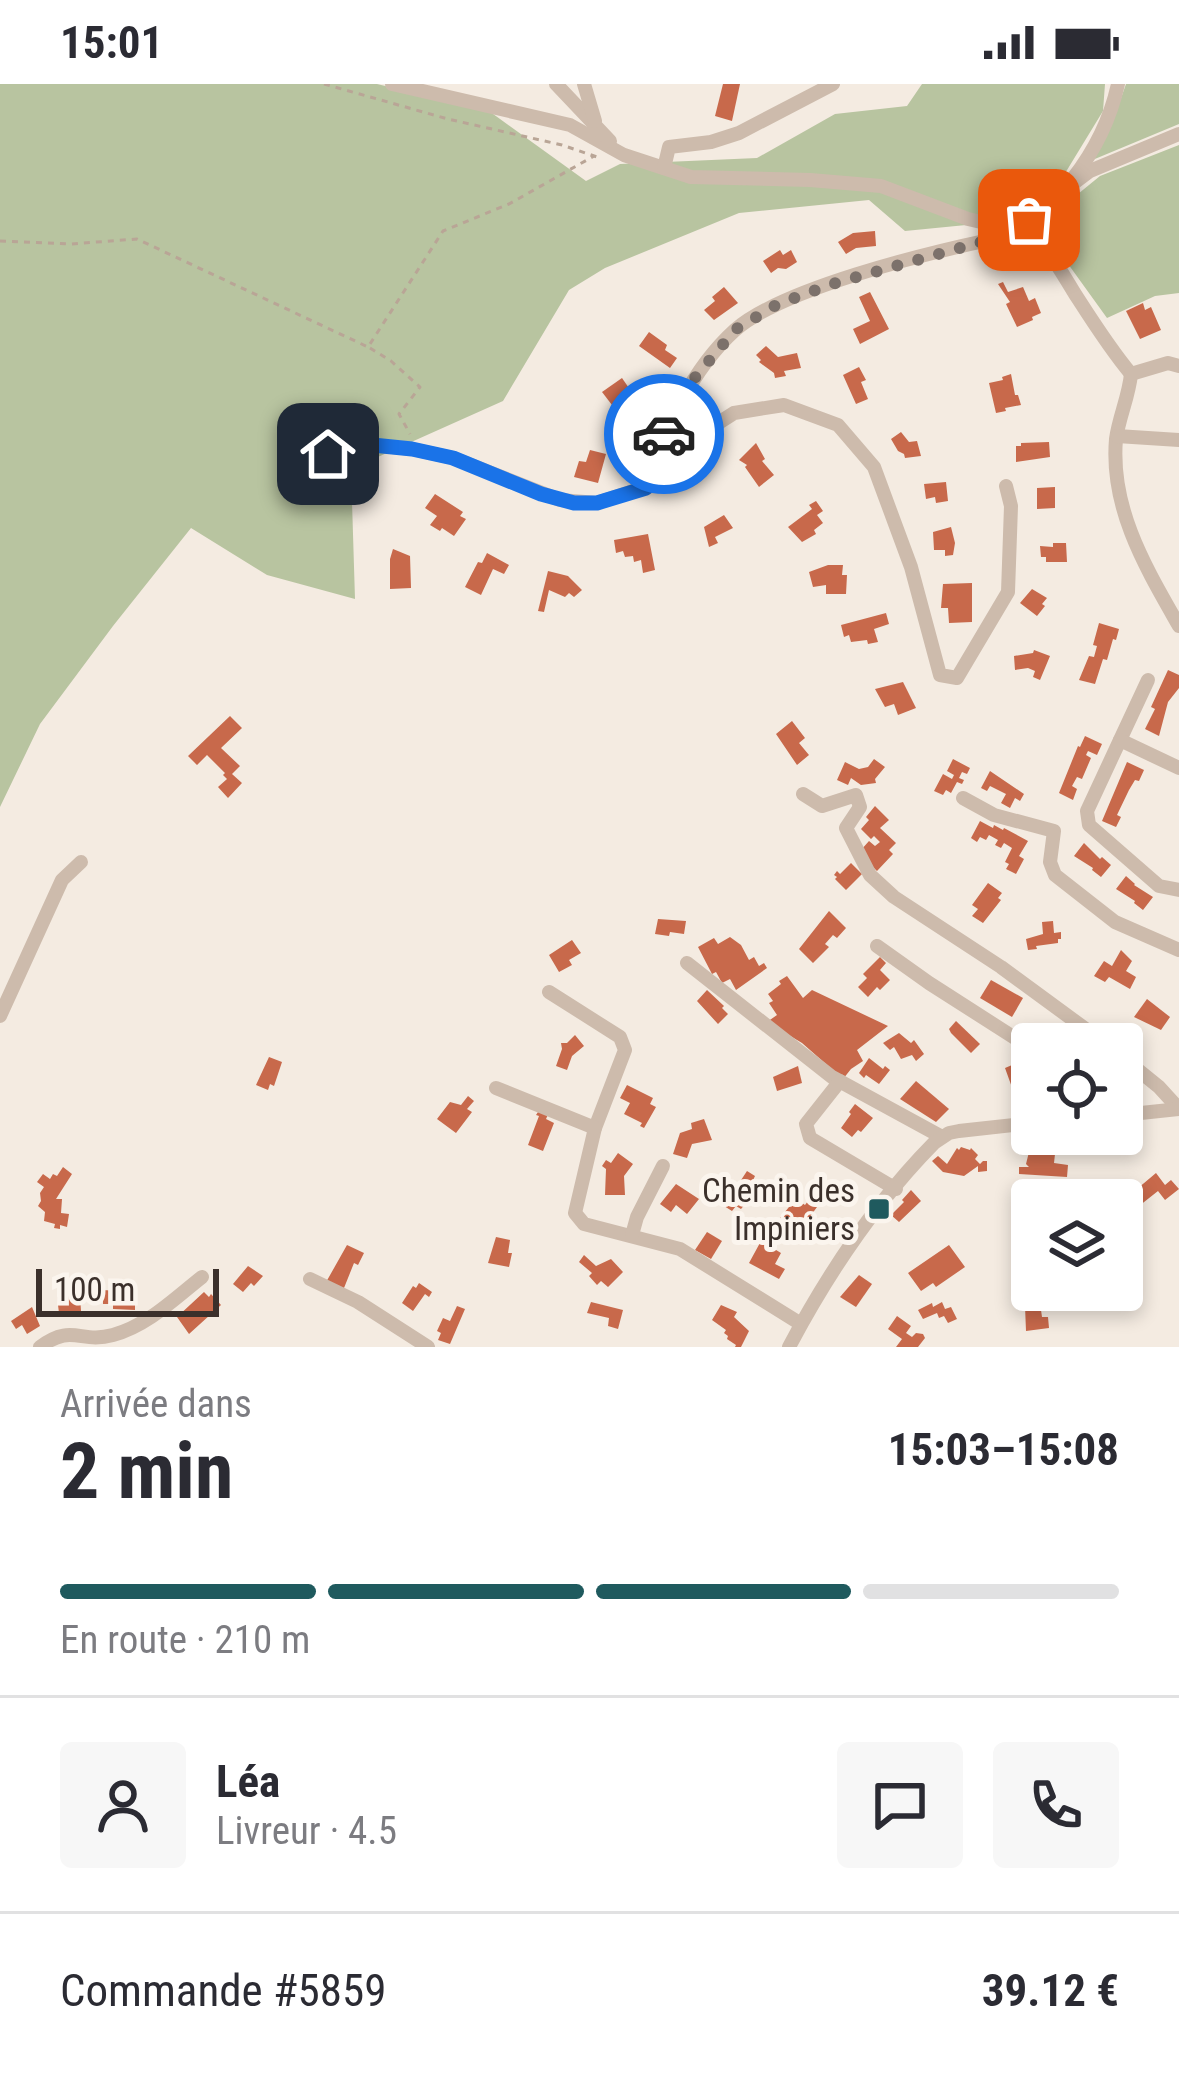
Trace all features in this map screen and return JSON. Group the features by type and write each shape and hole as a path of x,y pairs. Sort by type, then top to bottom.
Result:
{"street":[{"path":"392,84 570,125 624,155 691,177 881,186 968,220 1021,226 1053,260 1131,374"},
{"path":"556,84 624,155"},
{"path":"584,84 596,125"},
{"path":"664,168 669,147 739,133 833,84"},
{"path":"1060,194 1113,109 1118,84"},
{"path":"646,488 662,438 693,380 736,329 778,304 832,284 1006,235 1090,171 1179,134"},
{"path":"1131,374 1168,363 1179,366"},
{"path":"1131,374 1117,436 1118,494 1143,561 1179,626"},
{"path":"351,484 328,471 328,454 338,447 363,444 453,458 541,494 574,503 597,503 646,488 695,438 734,413 784,405 838,425 874,467 911,567 940,675 957,678 1008,592 1011,506 1006,486"},
{"path":"1117,436 1179,440"},
{"path":"1148,680 1087,811 1089,825 1159,886 1179,890"},
{"path":"1120,740 1179,768"},
{"path":"803,794 822,806 856,795 860,807 846,828 870,875 894,897 1077,1023"},
{"path":"963,798 994,815 1054,831 1050,862 1055,875 1114,922 1179,950"},
{"path":"0,1016 62,880 81,862"},
{"path":"878,946 1011,1035"},
{"path":"687,963 840,1082 942,1137"},
{"path":"549,992 620,1037 625,1050 595,1127 575,1213 584,1224 680,1250 801,1324"},
{"path":"1143,1074 1179,1109"},
{"path":"840,1082 806,1124 811,1138 896,1189"},
{"path":"496,1088 595,1127"},
{"path":"1143,1113 1179,1109"},
{"path":"789,1347 862,1231 927,1150 959,1131 1011,1125"},
{"path":"632,1235 663,1166"},
{"path":"40,1347 55,1336 68,1333 97,1339 144,1323 202,1277"},
{"path":"310,1279 358,1302 428,1347"}],"path":[{"path":"324,84 615,163 624,155"},
{"path":"368,347 443,230 509,204 594,156"},
{"path":"0,241 71,244 137,239 368,347 420,387 398,414 420,451"}],"green space":[{"path":"0,84 377,84 489,111 586,181 620,164 757,158 835,114 907,106 922,84 1105,84 1103,111 1064,175 1007,221 905,231 869,200 739,213 605,268 569,290 503,401 351,469 355,599 267,575 191,528 40,724 0,807"},
{"path":"1126,84 1179,84 1179,124 1090,161 1113,121"},
{"path":"1179,145 1179,293 1155,296 1107,318 1040,225 1100,176"}],"building":[{"path":"723,84 740,84 732,121 715,116"},
{"path":"875,231 876,246 846,254 838,242 853,233"},
{"path":"780,250 783,255 791,250 797,262 771,273 763,261"},
{"path":"1003,282 1008,292 1023,287 1029,301 1035,298 1041,313 1017,327 1006,304 1010,302 998,284"},
{"path":"724,287 738,303 714,320 704,310"},
{"path":"870,292 889,329 860,344 853,329 870,321 859,297"},
{"path":"1143,303 1145,310 1151,307 1161,330 1140,339 1126,311"},
{"path":"649,332 677,358 670,368 639,346"},
{"path":"766,346 778,357 797,353 801,368 775,378 756,355"},
{"path":"859,367 868,399 856,404 843,375"},
{"path":"1011,374 1021,405 996,413 989,383"},
{"path":"622,378 633,394 612,405 602,392"},
{"path":"901,432 909,442 917,441 921,456 905,458 898,451 891,439"},
{"path":"1049,442 1050,457 1016,462 1016,446"},
{"path":"756,443 774,475 759,487 739,460"},
{"path":"590,450 606,454 598,483 574,477 579,461 586,462"},
{"path":"946,482 948,501 926,499 924,484"},
{"path":"1055,487 1055,508 1037,509 1037,488"},
{"path":"435,494 463,512 460,516 466,519 454,536 430,525 437,516 425,508"},
{"path":"816,501 823,511 817,515 823,523 802,542 788,527"},
{"path":"724,515 733,528 715,537 718,543 709,547 704,527"},
{"path":"951,527 953,555 945,556 945,550 934,550 933,532"},
{"path":"648,534 655,570 643,573 641,560 634,562 623,551 616,553 614,540"},
{"path":"1053,543 1066,543 1067,562 1046,562 1041,557 1040,546 1053,547"},
{"path":"393,549 410,556 411,588 390,589"},
{"path":"487,553 509,565 504,574 493,569 481,595 465,587"},
{"path":"843,565 846,594 826,594 826,585 813,587 809,572"},
{"path":"548,571 568,576 582,590 565,597 549,590 544,612 538,611"},
{"path":"972,583 972,622 949,623 948,608 941,608 943,584"},
{"path":"1032,589 1047,598 1037,616 1020,603"},
{"path":"886,613 889,624 874,629 878,642 851,642 849,635 844,637 841,625"},
{"path":"1099,623 1119,629 1095,684 1079,680 1089,656 1094,657"},
{"path":"1034,650 1050,656 1040,680 1028,668 1015,670 1014,656"},
{"path":"1168,670 1179,675 1179,688 1168,702 1159,736 1145,729"},
{"path":"903,682 916,708 898,715 894,704 885,707 875,689"},
{"path":"230,716 242,728 221,748 240,766 232,774 242,783 228,798 218,787 227,779 225,773 207,755 197,765 188,756"},
{"path":"792,721 805,738 799,743 809,755 797,765 776,734"},
{"path":"1085,736 1102,744 1097,755 1088,751 1091,758 1082,779 1077,777 1072,786 1077,789 1073,800 1059,793"},
{"path":"874,759 885,767 876,783 861,785 851,778 848,785 837,780 845,762 859,769"},
{"path":"953,759 970,768 959,778 962,784 957,782 951,793 946,790 943,795 934,791 943,774 952,779 954,775 947,771"},
{"path":"1127,762 1144,770 1129,790 1116,827 1102,821"},
{"path":"990,771 1024,794 1020,801 1015,798 1010,808 1001,803 1006,794 990,786 987,791 981,788"},
{"path":"875,806 889,820 880,828 896,843 889,850 893,854 877,871 861,850 869,841 875,846 880,842 861,829"},
{"path":"980,821 1028,841 1016,874 1006,869 1012,848 995,845 998,840 989,835 977,842 971,838"},
{"path":"1084,843 1111,865 1101,877 1074,856"},
{"path":"851,863 862,874 846,890 834,875"},
{"path":"1126,876 1153,897 1143,910 1116,889"},
{"path":"988,883 1002,893 983,923 972,916 978,909 972,905"},
{"path":"829,911 846,928 837,938 833,935 825,944 829,947 813,963 799,949"},
{"path":"658,919 686,921 684,934 655,934"},
{"path":"1053,921 1054,933 1061,932 1058,943 1028,950 1026,939 1043,934 1042,922"},
{"path":"730,937 749,960 754,957 759,966 764,963 767,968 736,990 730,979 722,983 716,972 712,974 698,947 714,938 718,944"},
{"path":"572,940 581,953 559,972 549,955"},
{"path":"1121,950 1132,961 1126,971 1136,977 1130,989 1109,977 1105,982 1094,976 1104,961 1112,966"},
{"path":"880,957 886,963 880,970 890,980 868,997 858,987 867,978 863,974"},
{"path":"787,976 803,998 812,990 888,1026 857,1050 863,1061 843,1079 802,1043 767,1022 777,1015 768,994"},
{"path":"991,980 1023,998 1012,1017 980,998"},
{"path":"707,990 728,1014 718,1024 697,1001"},
{"path":"1147,999 1170,1017 1161,1030 1134,1017"},
{"path":"956,1021 980,1044 971,1053 949,1029"},
{"path":"899,1033 911,1043 914,1040 924,1054 916,1061 912,1055 901,1059 894,1047 890,1050 883,1043"},
{"path":"575,1035 584,1046 572,1056 567,1070 556,1066 561,1043"},
{"path":"269,1057 282,1062 268,1090 256,1085"},
{"path":"869,1058 890,1070 879,1084 859,1073"},
{"path":"798,1066 802,1083 777,1091 773,1077"},
{"path":"916,1081 949,1109 936,1122 900,1099"},
{"path":"627,1085 653,1098 650,1104 656,1107 644,1128 624,1114 630,1103 620,1098"},
{"path":"468,1096 474,1101 467,1109 472,1112 456,1133 437,1119 450,1102 461,1105"},
{"path":"855,1104 873,1118 852,1137 841,1128"},
{"path":"542,1106 550,1110 546,1119 554,1123 543,1151 528,1145"},
{"path":"704,1119 712,1140 692,1144 687,1158 673,1154 680,1133"},
{"path":"961,1147 971,1148 980,1164 987,1161 987,1171 978,1172 978,1166 964,1176 943,1172 932,1161 938,1156 947,1164"},
{"path":"618,1153 633,1164 624,1176 625,1195 605,1195 606,1169 602,1166"},
{"path":"1028,1155 1055,1155 1054,1163 1068,1165 1067,1177 1019,1174 1019,1167 1029,1167"},
{"path":"63,1167 72,1174 56,1199 62,1199 61,1213 69,1214 67,1227 60,1225 60,1229 44,1221 45,1212 38,1206 44,1187 37,1182 43,1174 50,1179 57,1176"},
{"path":"747,1171 755,1176 744,1199 747,1202 732,1211 724,1206"},
{"path":"1156,1173 1165,1185 1171,1180 1179,1189 1165,1200 1158,1191 1143,1203 1143,1184"},
{"path":"676,1184 699,1199 687,1214 676,1205 671,1212 660,1204"},
{"path":"911,1190 921,1201 899,1222 891,1215"},
{"path":"793,1197 817,1207 796,1236 776,1223"},
{"path":"707,1232 722,1241 711,1259 695,1250"},
{"path":"496,1237 510,1240 509,1267 488,1263"},
{"path":"761,1241 781,1253 775,1264 785,1269 779,1279 749,1263"},
{"path":"347,1245 364,1253 358,1265 354,1263 342,1293 325,1284"},
{"path":"949,1245 965,1267 936,1287 933,1283 921,1291 908,1273"},
{"path":"584,1255 596,1266 611,1259 623,1272 608,1287 601,1281 597,1285 579,1262"},
{"path":"248,1266 263,1276 243,1292 233,1284"},
{"path":"859,1275 872,1284 856,1307 840,1297"},
{"path":"419,1283 432,1292 413,1311 402,1303"},
{"path":"103,1290 135,1296 135,1310 103,1304"},
{"path":"204,1292 221,1305 189,1334 177,1317"},
{"path":"80,1295 81,1311 59,1313 57,1297"},
{"path":"591,1302 623,1310 618,1329 608,1326 609,1318 587,1313"},
{"path":"942,1302 957,1319 948,1323 937,1313 923,1319 918,1310"},
{"path":"721,1305 737,1312 734,1317 749,1331 741,1347 735,1347 726,1330 712,1320"},
{"path":"457,1306 465,1309 450,1344 438,1340 443,1318 450,1321"},
{"path":"32,1307 40,1326 27,1334 22,1325 16,1329 11,1321"},
{"path":"1025,1311 1041,1311 1042,1317 1048,1317 1049,1328 1026,1331"},
{"path":"897,1316 911,1326 906,1333 912,1337 923,1334 918,1347 896,1347 902,1339 888,1329"}],"way so far":[{"path":"664,434 693,380 736,329 778,304 1006,235 1029,220"}],"place":[{"name":"Chemin des Impiniers","path":"879,1209"}],"route":[{"path":"328,454 338,447 363,444 412,449 453,458 560,500 597,503 646,488 664,434"}]}
